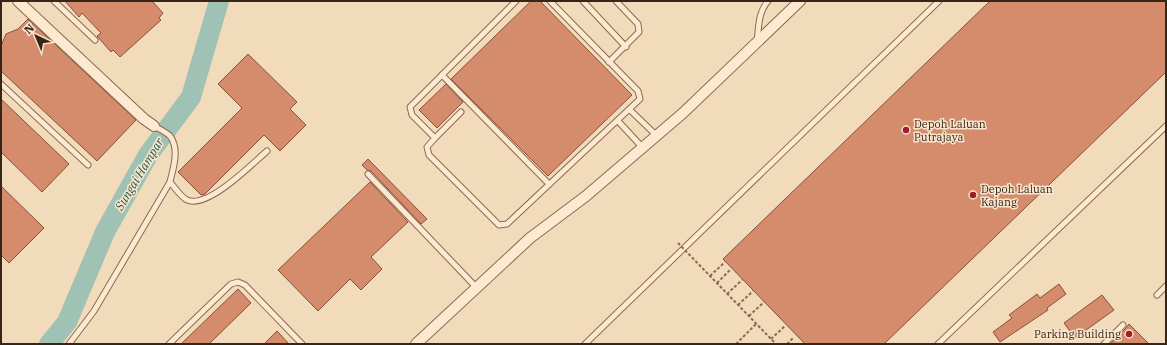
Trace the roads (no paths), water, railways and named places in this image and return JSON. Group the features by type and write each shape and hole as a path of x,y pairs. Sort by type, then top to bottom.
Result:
{"street":[{"path":"416,344 530,238 586,196 683,113 800,1"},
{"path":"24,3 144,119 154,126"}],"lane":[{"path":"54,1 95,40"},
{"path":"435,138 412,115 410,107 516,1"},
{"path":"461,112 427,147 429,155 499,225 507,224 638,103 640,94 550,1"},
{"path":"583,1 626,47"},
{"path":"610,62 637,36 640,28 616,1"},
{"path":"757,42 760,16 762,9 768,1"},
{"path":"585,344 939,1"},
{"path":"442,75 549,184"},
{"path":"1,84 88,165"},
{"path":"630,110 656,135"},
{"path":"618,121 643,148"},
{"path":"69,344 94,311 170,182 175,162 175,150 169,136 154,126"},
{"path":"938,344 1166,126"},
{"path":"170,182 186,199 193,201 201,200 230,184 267,151"},
{"path":"368,174 476,287"},
{"path":"169,344 231,284 238,282 245,285 298,343"},
{"path":"1157,295 1166,286"},
{"path":"1104,344 1123,325"}],"waterway":[{"name":"Sungai Hampar","path":"49,344 67,322 105,232 148,155 191,97 219,1"}],"place":[{"name":"Depoh Laluan Putrajaya","path":"906,130"},
{"name":"Depoh Laluan Kajang","path":"973,195"},
{"name":"Parking Building","path":"1129,334"}]}
